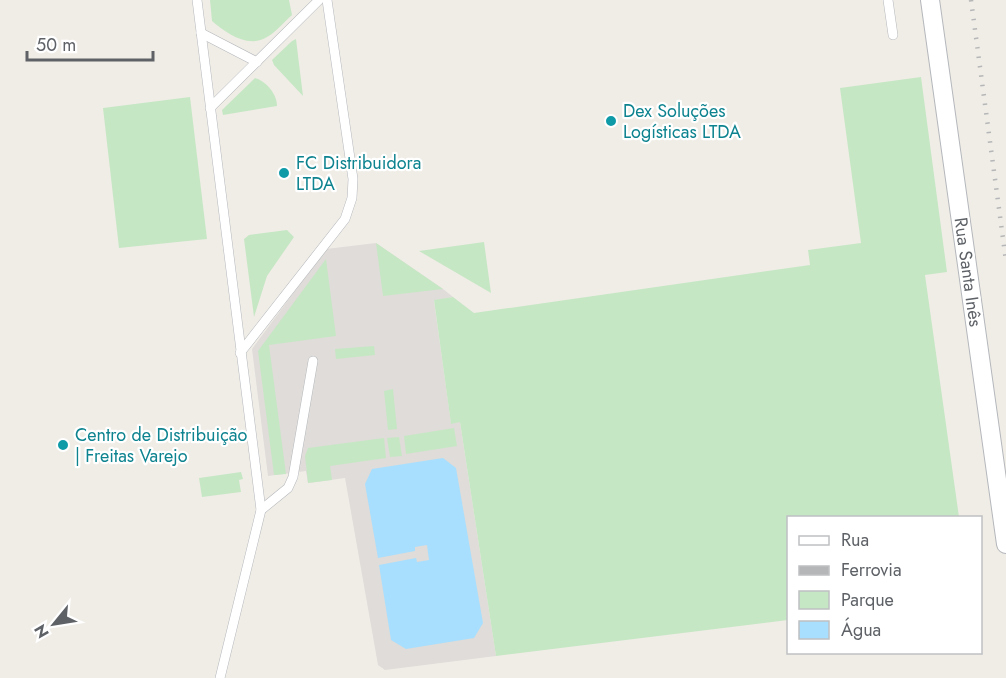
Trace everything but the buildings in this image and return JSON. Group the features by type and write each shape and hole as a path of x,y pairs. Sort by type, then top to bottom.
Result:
{"street":[{"name":"Rua Santa Inês","path":"930,0 1006,544"}],"lane":[{"path":"197,0 261,510 220,678"},
{"path":"210,108 319,0"},
{"path":"240,353 345,219 352,198 353,179 327,0"},
{"path":"888,0 893,35"},
{"path":"201,33 257,62"},
{"path":"261,510 288,488 293,477 313,361"}],"shaded area":[{"path":"376,243 453,297 434,301 451,423 460,422 496,656 385,670 378,665 345,478 308,483 306,471 268,476 252,349 326,249"}],"green space":[{"path":"210,0 289,0 292,15 267,37 260,40 245,40 224,30 212,21"},
{"path":"296,39 303,96 272,60"},
{"path":"921,77 947,272 925,275 959,516 787,516 787,620 496,656 460,422 451,424 434,300 453,297 474,313 810,265 808,250 861,243 840,88"},
{"path":"255,78 270,89 277,106 223,115 222,110"},
{"path":"190,97 207,239 119,248 103,108"},
{"path":"287,230 294,237 267,276 254,317 244,239 249,235"},
{"path":"484,242 491,293 419,251"},
{"path":"376,243 443,289 383,296"},
{"path":"326,259 336,336 269,345 286,474 274,475 258,351"},
{"path":"374,346 375,355 336,359 335,349"},
{"path":"393,389 397,429 388,430 384,391"},
{"path":"454,428 457,446 406,454 404,436"},
{"path":"399,437 402,456 390,457 387,438"},
{"path":"384,438 386,458 330,466 332,480 308,483 305,456 308,448"},
{"path":"241,472 243,479 239,480 241,492 202,497 199,478"}],"water":[{"path":"443,458 456,468 483,623 474,638 406,649 391,640 379,565 416,558 417,562 429,560 427,545 415,547 415,551 378,558 365,484 372,469"}],"railway":[{"path":"971,0 1006,261"}],"place":[{"name":"Dex Soluções Logísticas LTDA","path":"611,121"},
{"name":"FC Distribuidora LTDA","path":"284,173"},
{"name":"Centro de Distribuição | Freitas Varejo","path":"63,445"}]}
